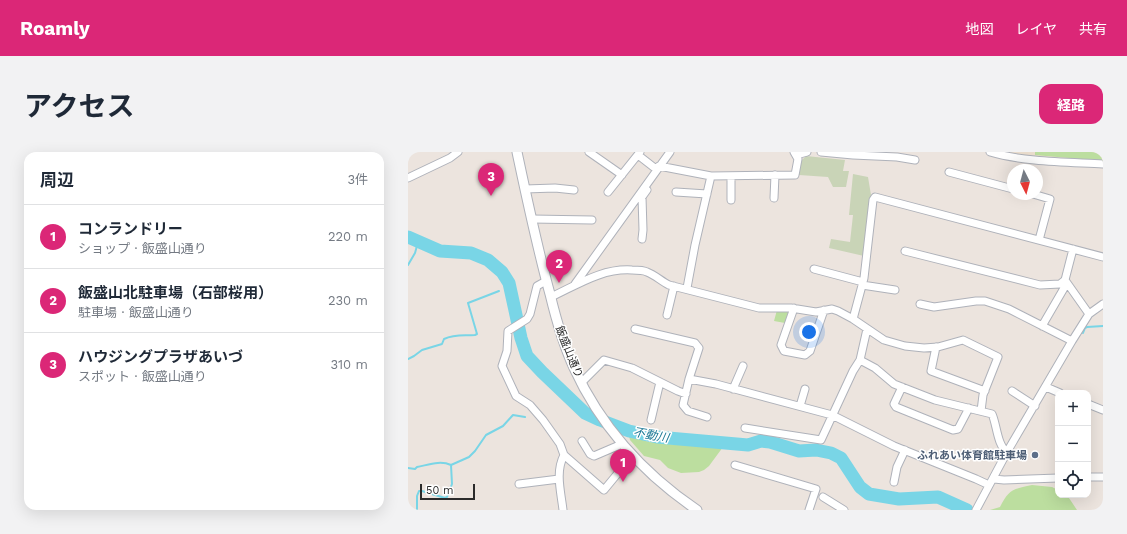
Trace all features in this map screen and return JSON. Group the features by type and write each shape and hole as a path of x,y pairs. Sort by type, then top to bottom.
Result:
{"street":[{"path":"408,178 450,158 458,152"},
{"name":"飯盛山通り","path":"517,152 550,298 559,329 581,383 599,414 632,456 671,491 698,510"},
{"path":"589,152 622,175"},
{"path":"574,286 670,152"},
{"path":"608,192 639,153 659,168 712,176 731,176 795,175 798,159 795,153 807,152"},
{"path":"821,152 897,156 915,160"},
{"path":"990,152 1019,158 1103,164"},
{"path":"642,239 642,197 659,168"},
{"path":"949,172 1007,187"},
{"path":"774,198 775,175"},
{"path":"687,288 712,176"},
{"path":"731,176 731,200"},
{"path":"525,189 555,188 574,190"},
{"path":"676,192 707,194"},
{"path":"1039,240 1050,199 1043,197"},
{"path":"853,319 862,283 873,200 876,198 1103,257"},
{"path":"532,219 592,220"},
{"path":"1042,326 1066,282 1073,249"},
{"path":"905,251 1040,285 1060,284 1066,282"},
{"path":"550,298 595,276 625,269 647,272 674,286 687,288 759,308 794,308 816,312 824,310 838,311 853,319 884,340 905,346 924,348 936,347 962,340 998,357 985,391 981,411"},
{"path":"814,269 862,283 895,290"},
{"path":"546,282 538,286 530,314 509,329 507,334 506,351 502,366 511,389 516,396 530,405 543,420 560,444 564,455 604,490 632,456"},
{"path":"1066,282 1089,314"},
{"path":"666,315 674,286"},
{"path":"920,304 934,307 985,301 1009,309 1072,341"},
{"path":"976,510 989,485 994,479 1007,452 1072,341 1089,314 1103,304"},
{"path":"794,308 781,345 784,351 805,355 810,351 824,310"},
{"path":"635,329 695,343 699,348 689,379 683,405 688,411 707,417"},
{"path":"745,428 821,440 853,371 860,360 867,329"},
{"path":"936,347 931,371 985,391"},
{"path":"581,383 604,360 632,368 686,394"},
{"path":"860,360 876,368 894,384 935,400 992,414 996,422 999,439 1003,449 1007,452"},
{"path":"733,389 743,366"},
{"path":"689,379 832,415 905,450 989,485"},
{"path":"651,420 660,382"},
{"path":"902,387 894,404 896,407 953,430 958,429 969,408"},
{"path":"1046,387 1055,391"},
{"path":"800,406 805,389"},
{"path":"1012,391 1035,406"},
{"path":"1091,405 1103,410"},
{"path":"582,442 590,454 594,456 622,444"},
{"path":"894,482 897,467 905,450"},
{"path":"563,510 559,479 560,463 564,455"},
{"path":"735,465 816,489 809,510"},
{"path":"1091,477 1103,476"},
{"path":"994,479 1055,478"},
{"path":"519,484 559,479"},
{"path":"823,497 844,510"}],"shaded area":[{"path":"1003,152 1103,152 1103,162 1027,156"}],"green space":[{"path":"1035,152 1103,152 1103,161 1035,155"},
{"path":"806,156 845,160 843,171 849,171 846,187 833,187 828,177 799,175 801,161"},
{"path":"853,174 868,177 871,195 864,256 829,248 831,239 850,242 853,215 849,215"},
{"path":"777,310 790,310 785,323 774,321"},
{"path":"629,436 649,442 723,447 709,466 704,470 699,472 681,473 668,468 660,460 644,456 630,440"},
{"path":"1032,485 1052,487 1055,488 1055,498 1069,498 1077,510 990,510 1000,507 1009,493"}],"waterway":[{"name":"不動川","path":"408,237 440,251 471,253 488,260 502,272 509,283 521,338 527,356 585,413 629,431 657,437 748,445 761,441 770,442 799,451 816,450 831,453 841,458 860,487 869,494 899,499 938,497 967,510"},
{"path":"408,265 415,253 418,242"},
{"path":"408,359 422,350 442,344 444,339 448,337 477,334 468,303 499,291"},
{"path":"1083,333 1087,327 1103,326"},
{"path":"417,510 417,496 419,491 445,498 447,497 452,484 451,465 469,457 486,435 503,426 513,415 525,417"},
{"path":"408,468 415,469 417,467 438,463 451,465"}],"place":[{"name":"ハウジングプラザあいづ","path":"491,196"},
{"name":"飯盛山北駐車場（石部桜用）","path":"559,283"},
{"name":"ふれあい体育館駐車場","path":"1035,455"},
{"name":"コンランドリー","path":"623,482"}]}
